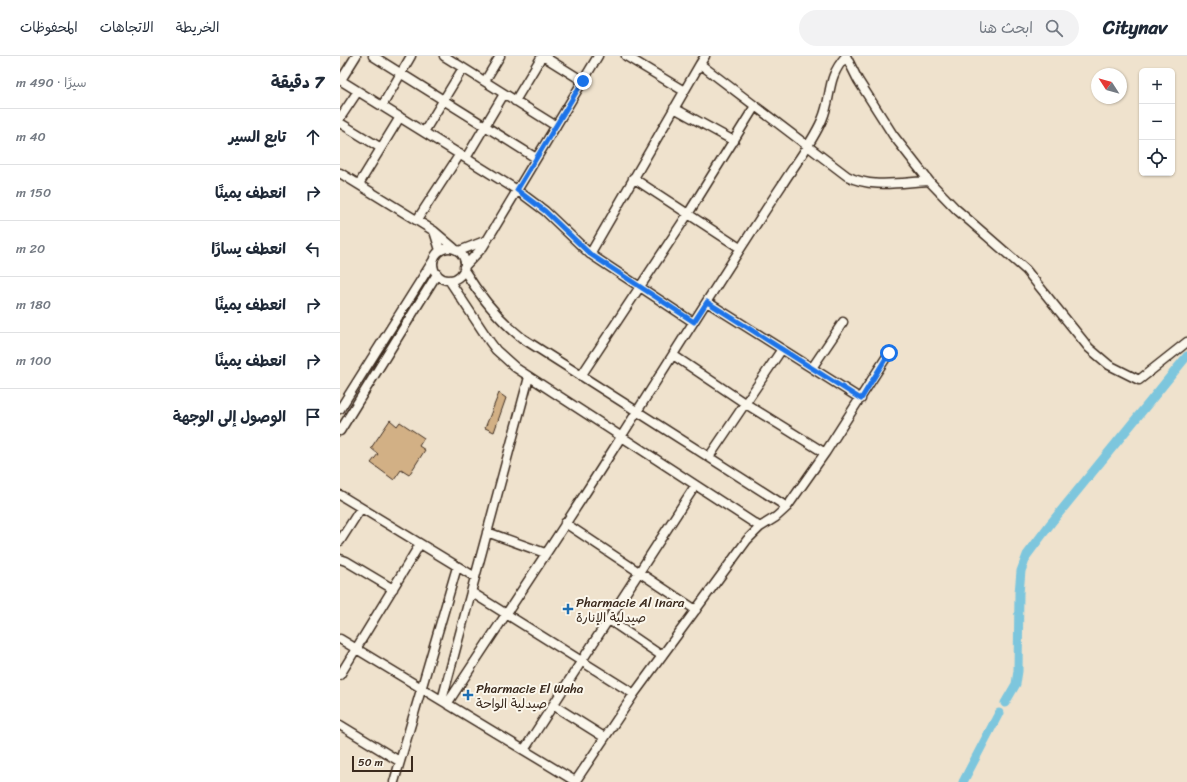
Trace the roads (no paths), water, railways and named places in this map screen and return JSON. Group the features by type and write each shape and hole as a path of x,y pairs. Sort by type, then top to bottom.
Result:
{"street":[{"path":"356,56 340,80 517,190 545,211 590,254 694,322"},
{"path":"373,56 536,158"},
{"path":"382,106 412,56"},
{"path":"444,56 455,59 464,68 556,126"},
{"path":"485,81 500,56"},
{"path":"515,101 543,56 583,81"},
{"path":"433,262 433,266 437,274 444,279 449,280 458,277 483,247 598,56"},
{"path":"626,56 684,91"},
{"path":"590,254 705,56"},
{"path":"444,702 506,614 807,146 822,121 826,111 832,78 846,56 858,80 893,135 928,181 956,209 1026,270 1089,348 1109,365 1138,380 1187,342"},
{"path":"700,64 841,172 854,180 871,183 928,181"},
{"path":"424,132 464,68"},
{"path":"340,118 358,91"},
{"path":"417,220 485,126 504,94"},
{"path":"580,376 688,214 755,106"},
{"path":"674,108 734,141"},
{"path":"359,184 400,117"},
{"path":"340,123 381,148"},
{"path":"340,173 434,230 456,249 464,257 464,269 485,301 511,329 522,338 787,507"},
{"path":"633,178 740,248"},
{"path":"434,230 440,250"},
{"path":"340,409 440,250 449,247 456,249 487,240"},
{"path":"340,431 437,274"},
{"path":"449,280 496,350 508,361 529,377 760,527"},
{"path":"707,302 861,399"},
{"path":"812,368 843,322"},
{"path":"709,457 782,349"},
{"path":"340,639 575,781 634,694 747,540 760,527 776,517 787,507 861,399 889,353"},
{"path":"673,355 746,404 825,453"},
{"path":"444,702 471,592 529,377"},
{"path":"524,750 695,486"},
{"path":"340,495 475,577"},
{"path":"340,541 361,508"},
{"path":"565,523 696,610"},
{"path":"487,532 545,553"},
{"path":"340,674 420,544"},
{"path":"340,559 346,561 393,589"},
{"path":"394,782 457,567"},
{"path":"471,592 634,694"},
{"path":"608,620 662,656"},
{"path":"553,705 604,737"},
{"path":"340,725 399,761"}],"waterway":[{"path":"1005,703 1016,684 1018,671 1019,593 1021,571 1027,555 1051,523 1187,356"},
{"path":"963,782 999,713"}],"place":[{"name":"Pharmacie Al Inara صيدلية الإنارة","path":"568,609"},
{"name":"Pharmacie El Waha صيدلية الواحة","path":"468,695"}]}
